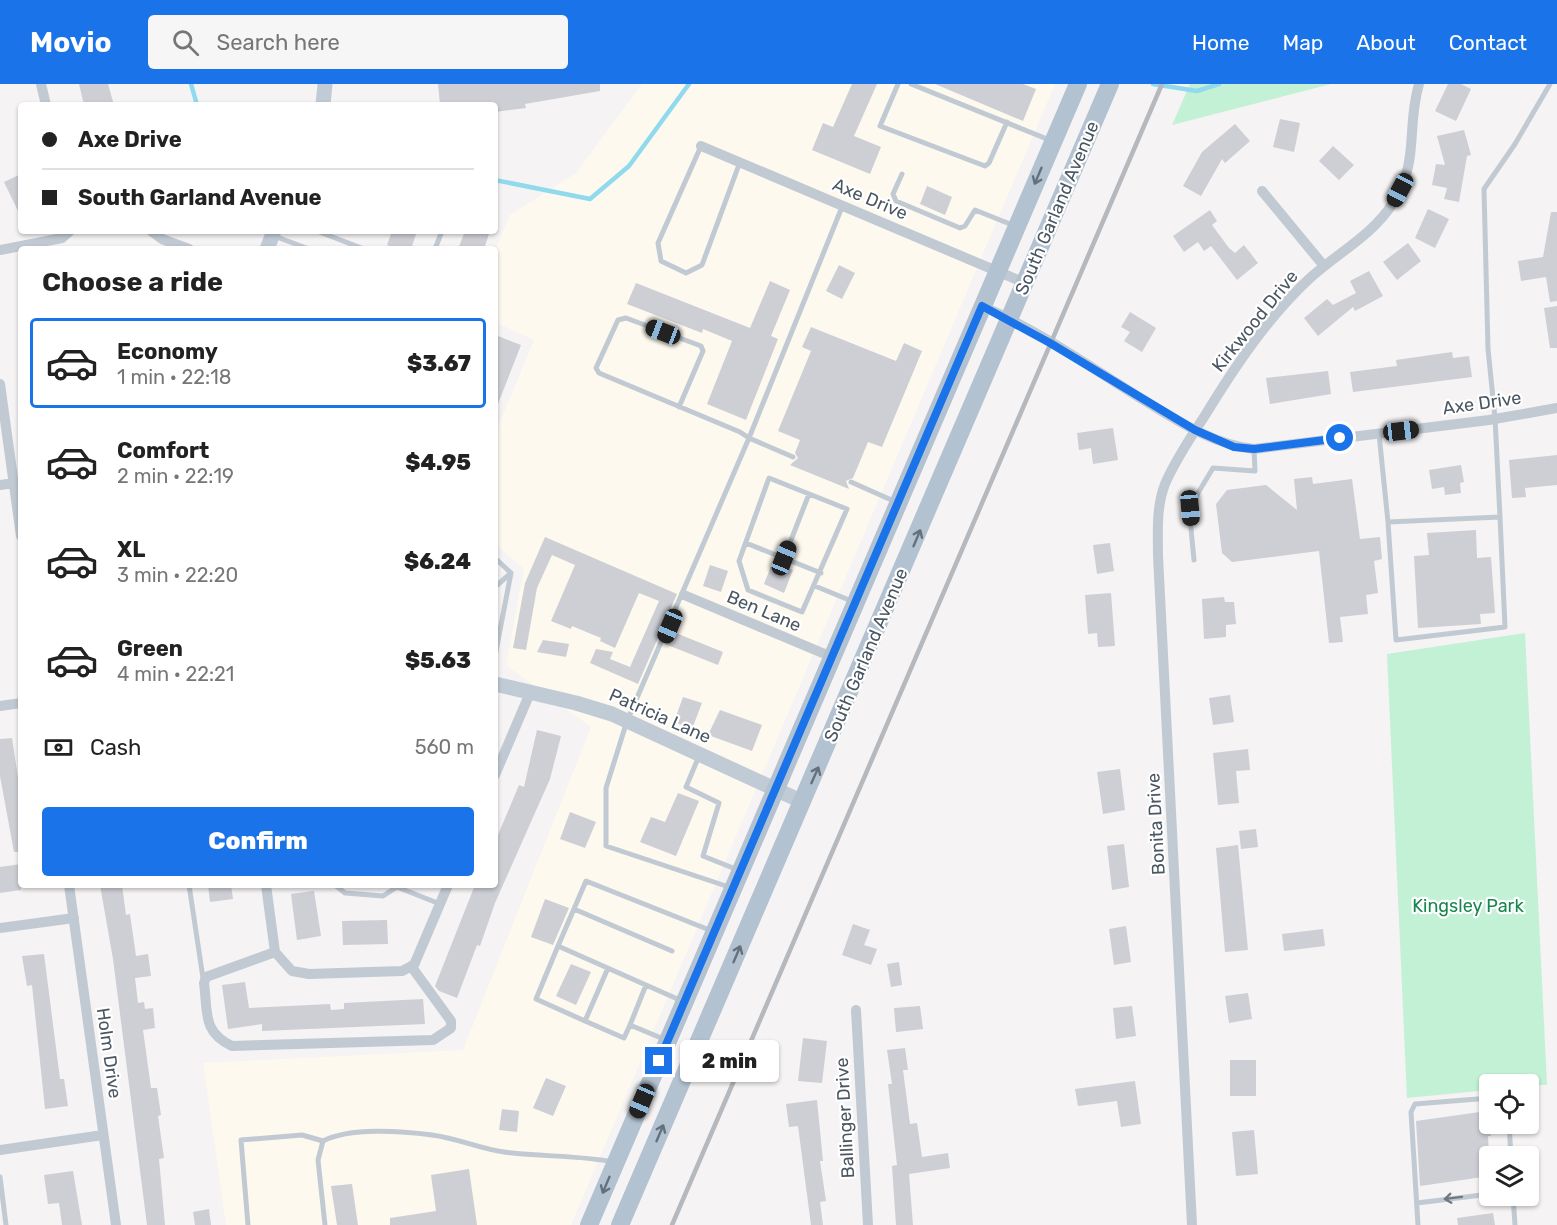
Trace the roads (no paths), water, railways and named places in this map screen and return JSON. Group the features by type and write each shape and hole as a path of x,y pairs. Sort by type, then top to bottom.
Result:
{"main road":[{"name":"South Garland Avenue","path":"589,1225 1078,84"},
{"name":"South Garland Avenue","path":"620,1225 1110,85"}],"street":[{"path":"40,84 45,102"},
{"path":"323,102 325,84"},
{"name":"Kirkwood Drive","path":"1195,430 1238,363 1287,302 1324,266 1367,234 1397,195 1407,176 1413,143 1415,98 1419,84"},
{"name":"Axe Drive","path":"701,146 1025,283"},
{"name":"Kirkwood Drive","path":"1262,191 1324,266"},
{"path":"21,246 62,238 67,234"},
{"path":"155,234 181,246"},
{"path":"0,250 18,247"},
{"name":"Axe Drive","path":"982,306 1195,430 1234,447 1254,449 1557,408"},
{"path":"0,384 18,513"},
{"name":"Bonita Drive","path":"1192,1225 1158,523 1165,484 1195,430"},
{"path":"0,485 14,483"},
{"name":"Ben Lane","path":"684,595 832,657"},
{"name":"Patricia Lane","path":"498,685 576,703 627,721 803,802"},
{"path":"498,768 530,693"},
{"path":"0,706 18,703"},
{"name":"Holm Drive","path":"69,888 116,1225"},
{"path":"266,888 275,952 292,971 309,974 402,971 411,966 447,888"},
{"path":"0,928 74,918"},
{"path":"275,952 246,965 217,971 206,977 204,983 210,1029 215,1036 232,1046 433,1040 452,1028 451,1021 411,966"},
{"name":"Ballinger Drive","path":"856,1010 868,1225"},
{"path":"0,1150 104,1135"}],"lane":[{"path":"898,84 880,126 985,166 989,163 1007,122"},
{"path":"911,84 1053,141"},
{"path":"1378,434 1388,522 1396,640 1505,627 1495,418 1488,349 1484,189 1515,144 1550,84"},
{"path":"701,146 658,243 661,261 686,273 702,265 740,162"},
{"path":"902,174 893,194 896,201 960,228 965,226 975,210 1017,226"},
{"path":"736,880 606,846 606,788 627,721 684,595 696,556 749,438 843,205"},
{"path":"325,234 356,246"},
{"path":"271,238 299,246"},
{"path":"679,407 703,351 701,346 626,318 618,320 596,368 599,373 793,457"},
{"path":"1194,560 1190,508 1213,468 1255,471 1254,449"},
{"path":"769,478 809,494 847,509 802,612 748,590 739,561 769,478"},
{"path":"851,482 898,503"},
{"path":"784,558 809,494"},
{"path":"1388,522 1500,517"},
{"path":"746,543 821,573"},
{"path":"498,561 511,573"},
{"path":"498,584 511,573"},
{"path":"498,640 511,573"},
{"path":"815,586 855,603"},
{"path":"699,754 686,787 719,804 703,856 736,880"},
{"path":"646,986 624,1038 536,999 586,881 714,931"},
{"path":"189,888 204,983"},
{"path":"339,888 345,893 383,896 392,888"},
{"path":"399,888 440,904"},
{"path":"574,909 672,951"},
{"path":"558,946 684,1002"},
{"path":"585,1021 608,968"},
{"path":"630,1025 668,1040"},
{"path":"1418,1225 1411,1112 1415,1104 1479,1099"},
{"path":"249,1225 241,1140 302,1135 323,1141 331,1137 374,1131 433,1135 492,1150 549,1158 591,1158 616,1162"},
{"path":"323,1141 318,1160 325,1225"},
{"path":"0,1177 6,1225"},
{"path":"1417,1203 1479,1195"},
{"path":"1514,1206 1515,1225"}],"waterway":[{"path":"191,84 196,102"},
{"path":"498,181 590,199 629,166 689,84"},
{"path":"1153,84 1197,91 1219,84"}],"railway":[{"path":"672,1225 1162,84"}],"park label":[{"name":"Kingsley Park","path":"1468,906"}]}
